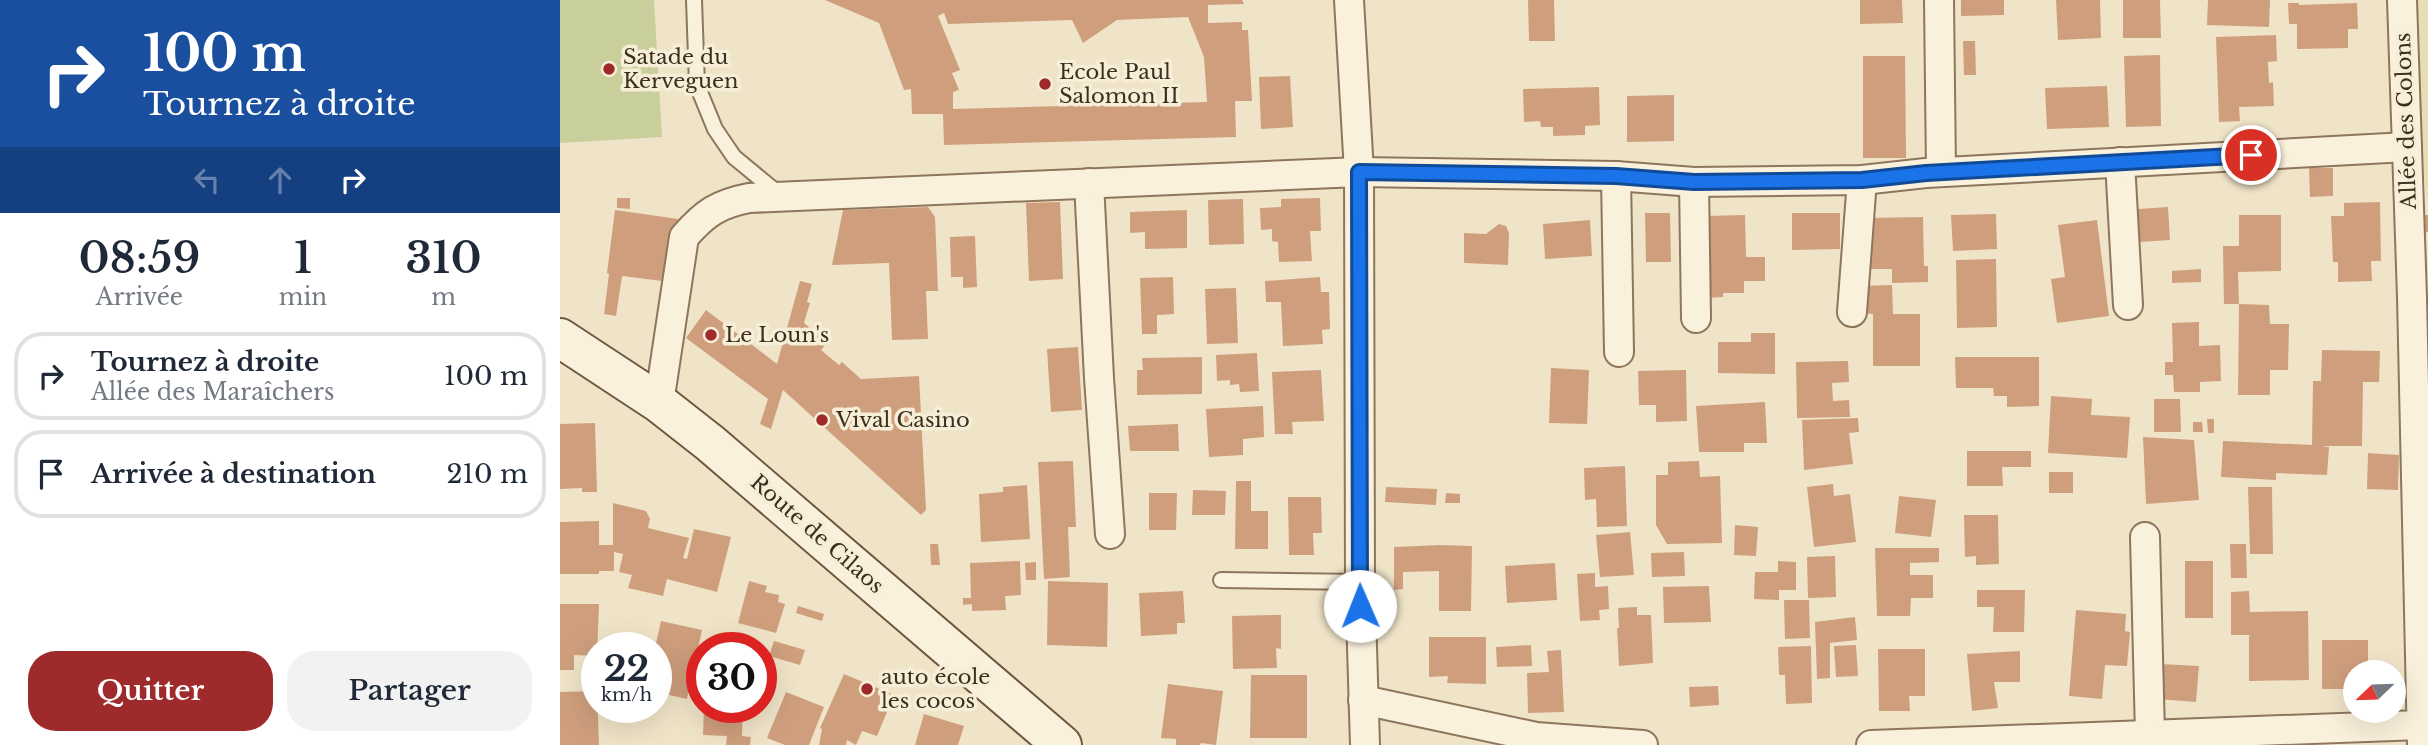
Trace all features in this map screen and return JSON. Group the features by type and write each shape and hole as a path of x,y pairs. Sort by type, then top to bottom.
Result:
{"main road":[{"name":"Route de Cilaos","path":"560,338 659,403 710,443 1050,742"}],"street":[{"path":"1349,0 1359,172 1360,582 1365,745"},
{"path":"1939,0 1941,172"},
{"name":"Allée des Colons","path":"2402,0 2407,147 2420,297 2421,735"},
{"path":"659,403 684,237 698,221 722,205 749,198 1359,172 1616,176 1694,182 1862,180 1941,172 2407,147"},
{"path":"2120,162 2129,305"},
{"path":"1616,176 1619,352"},
{"path":"1852,312 1862,180"},
{"path":"1694,182 1696,318"},
{"path":"1089,183 1110,534"},
{"path":"2146,537 2150,735"},
{"path":"1363,700 1536,737 1643,745"},
{"path":"1871,745 2150,735 2421,735"}],"lane":[{"path":"694,0 697,85 716,129 734,157 783,196"},
{"path":"1222,580 1360,582"}],"shaded area":[{"path":"2400,0 2428,0 2428,203"}],"green space":[{"name":"Satade du Kerveguen","path":"560,0 654,0 662,137 560,143"}],"building":[{"path":"825,0 1242,0 1244,4 1208,5 1208,23 1242,22 1242,30 1248,30 1252,101 1235,101 1236,137 944,145 943,114 912,114 911,89 904,90 879,23","holes":["944,13 948,24 1072,20 1083,43 1117,20 1188,17 1204,57 1207,102 953,109 953,92 959,90 952,73 960,70 938,16"]},
{"path":"1528,0 1554,0 1555,41 1529,41"},
{"path":"1860,0 1902,0 1903,23 1860,24"},
{"path":"1961,0 2004,0 2004,15 1961,16"},
{"path":"2056,0 2100,0 2101,38 2058,40"},
{"path":"2123,0 2160,0 2161,38 2123,38"},
{"path":"2208,0 2270,0 2269,27 2207,25"},
{"path":"2288,3 2357,3 2358,29 2348,29 2348,48 2297,49 2297,24 2289,24"},
{"path":"2276,35 2277,61 2268,62 2269,83 2273,82 2274,106 2239,107 2240,121 2219,122 2216,37"},
{"path":"1963,41 1975,41 1976,75 1964,75"},
{"path":"2160,55 2161,126 2126,127 2124,56"},
{"path":"1863,56 1905,56 1906,158 1863,158"},
{"path":"1290,76 1293,127 1261,129 1259,77"},
{"path":"2107,86 2109,127 2047,129 2045,88"},
{"path":"1599,87 1600,125 1585,126 1585,135 1553,136 1553,127 1541,127 1540,121 1524,122 1523,89"},
{"path":"1674,95 1674,141 1627,142 1627,96"},
{"path":"2309,168 2333,168 2333,196 2310,197"},
{"path":"617,198 630,198 630,209 617,208"},
{"path":"1320,198 1321,231 1310,231 1312,261 1279,262 1278,242 1272,241 1272,229 1261,230 1260,208 1281,207 1281,199"},
{"path":"1243,199 1244,244 1209,245 1208,200"},
{"path":"1060,202 1063,279 1029,281 1026,203"},
{"path":"2380,202 2381,261 2371,261 2372,281 2338,282 2338,262 2333,262 2331,216 2344,216 2344,203"},
{"path":"928,207 935,217 938,291 926,291 928,339 892,340 889,263 832,265 843,210"},
{"path":"2168,207 2170,240 2140,242 2138,209"},
{"path":"615,210 678,219 670,282 622,276 616,316 604,314"},
{"path":"1187,210 1187,248 1145,249 1145,232 1130,233 1130,212"},
{"path":"1645,213 1670,213 1671,262 1646,262"},
{"path":"1792,213 1840,213 1840,249 1792,250"},
{"path":"1996,214 1997,249 1953,251 1951,215"},
{"path":"1745,215 1746,257 1765,257 1765,281 1744,281 1744,293 1723,293 1723,297 1707,298 1706,216"},
{"path":"2239,215 2281,215 2281,271 2238,272 2239,304 2224,304 2223,246 2239,246"},
{"path":"2419,215 2428,215 2428,232 2419,233"},
{"path":"1923,217 1924,266 1928,266 1928,282 1892,283 1892,269 1868,269 1867,218"},
{"path":"1590,220 1592,256 1545,259 1543,224"},
{"path":"2097,220 2109,316 2057,323 2051,279 2065,277 2058,225"},
{"path":"1499,224 1506,226 1509,233 1508,265 1464,263 1464,233 1486,234"},
{"path":"975,236 977,287 963,288 963,277 951,277 950,237"},
{"path":"1996,259 1997,327 1957,328 1956,260"},
{"path":"2201,269 2201,282 2172,283 2172,271"},
{"path":"1173,277 1174,314 1157,315 1157,334 1142,334 1140,278"},
{"path":"1320,277 1321,292 1329,292 1330,329 1322,330 1323,344 1283,346 1281,302 1266,302 1265,281"},
{"path":"800,281 812,284 804,323 827,343 821,350 839,365 842,362 861,379 919,376 926,510 921,515 783,390 771,429 760,424 768,399 686,338 706,310 777,364"},
{"path":"1892,285 1893,314 1920,314 1920,366 1873,366 1873,314 1859,313 1858,286"},
{"path":"1236,288 1238,343 1207,344 1205,289"},
{"path":"2239,304 2269,305 2270,324 2289,324 2288,370 2270,370 2270,395 2238,395"},
{"path":"2199,322 2199,346 2220,345 2221,381 2200,382 2200,392 2174,392 2173,375 2165,375 2165,362 2173,362 2172,323"},
{"path":"1751,333 1775,333 1775,374 1718,373 1718,342 1751,342"},
{"path":"1078,347 1082,410 1051,412 1047,349"},
{"path":"2322,350 2380,351 2379,382 2363,382 2362,446 2322,446 2329,447 2327,475 2276,473 2276,480 2221,477 2223,441 2312,445 2313,381 2321,381"},
{"path":"1257,353 1259,391 1240,392 1239,384 1230,385 1230,380 1217,381 1216,355"},
{"path":"1202,357 1202,394 1137,395 1137,370 1143,370 1142,358"},
{"path":"1955,357 2039,357 2039,406 2007,407 2007,396 1994,396 1993,388 1956,388"},
{"path":"1848,361 1849,382 1832,383 1833,401 1849,400 1850,417 1797,418 1796,362"},
{"path":"1551,368 1589,370 1587,424 1549,423"},
{"path":"1321,370 1324,421 1292,422 1293,434 1275,434 1272,372"},
{"path":"1686,370 1687,421 1656,422 1656,405 1639,405 1638,371"},
{"path":"2051,396 2092,399 2091,415 2130,417 2127,458 2048,453"},
{"path":"2154,399 2180,399 2181,432 2154,432"},
{"path":"1765,402 1767,443 1744,443 1744,452 1699,452 1696,406"},
{"path":"1263,406 1264,437 1243,439 1243,455 1209,457 1206,409"},
{"path":"1858,418 1859,432 1849,433 1853,464 1804,470 1802,420"},
{"path":"2207,419 2214,419 2214,433 2208,433"},
{"path":"2193,422 2202,422 2203,432 2193,432"},
{"path":"595,423 597,492 582,492 582,488 560,489 560,424"},
{"path":"1178,424 1179,451 1130,451 1128,426"},
{"path":"2143,437 2194,440 2199,500 2146,504"},
{"path":"1967,451 2031,451 2031,467 2002,467 2003,486 1967,486"},
{"path":"2368,453 2399,455 2398,490 2367,489"},
{"path":"1073,461 1076,527 1068,527 1070,577 1044,579 1038,462"},
{"path":"1699,461 1700,477 1720,476 1722,543 1667,544 1656,525 1656,475 1668,475 1668,462"},
{"path":"1625,466 1627,526 1597,527 1596,499 1585,500 1584,468"},
{"path":"2049,472 2073,472 2073,493 2049,493"},
{"path":"1236,481 1251,481 1251,511 1268,511 1268,549 1235,549"},
{"path":"1833,484 1834,496 1850,494 1856,542 1814,547 1807,487"},
{"path":"1027,485 1030,539 981,542 979,494 1003,492 1003,487"},
{"path":"1386,487 1437,489 1436,505 1385,502"},
{"path":"2248,487 2272,487 2273,554 2250,554"},
{"path":"1193,490 1226,491 1225,515 1192,515"},
{"path":"1149,493 1177,493 1176,530 1149,530"},
{"path":"1446,493 1460,494 1460,503 1445,503"},
{"path":"1899,496 1936,500 1931,537 1895,533"},
{"path":"1288,497 1321,497 1322,533 1313,533 1314,555 1289,555"},
{"path":"613,503 646,511 650,519 648,528 689,538 683,558 687,559 694,529 731,537 717,592 667,579 663,596 628,588 632,575 619,572 623,554 614,552 614,571 599,571 599,574 560,574 560,522 599,521 599,545 613,545"},
{"path":"1964,515 1998,515 1999,564 1976,565 1976,556 1965,557"},
{"path":"1735,525 1758,527 1756,556 1734,555"},
{"path":"1630,532 1634,575 1600,577 1596,535"},
{"path":"930,544 938,544 940,565 931,565"},
{"path":"2230,544 2246,544 2247,578 2231,578"},
{"path":"1472,546 1471,611 1439,611 1439,571 1403,572 1403,589 1394,590 1394,547"},
{"path":"1875,548 1939,548 1939,562 1910,563 1910,575 1933,575 1933,598 1911,598 1910,616 1877,616"},
{"path":"1684,552 1685,576 1652,577 1651,553"},
{"path":"1835,556 1836,597 1808,598 1807,557"},
{"path":"1020,561 1021,595 1005,596 1006,610 972,611 972,604 963,605 963,598 971,598 970,563"},
{"path":"1778,561 1796,562 1796,590 1779,590 1779,600 1754,599 1755,572 1778,572"},
{"path":"2185,561 2213,561 2213,618 2185,618"},
{"path":"1036,562 1036,580 1026,580 1025,563"},
{"path":"1555,563 1557,600 1507,603 1505,566"},
{"path":"1595,573 1595,587 1608,586 1609,609 1599,610 1600,620 1580,621 1577,574"},
{"path":"749,581 767,586 765,592 779,595 778,602 785,604 776,632 738,623"},
{"path":"1048,581 1108,583 1107,647 1047,645"},
{"path":"1709,586 1711,622 1664,623 1663,587"},
{"path":"1977,590 2025,590 2024,632 1993,632 1994,607 1977,607"},
{"path":"1183,591 1185,623 1177,623 1177,634 1141,636 1139,593"},
{"path":"2249,591 2250,612 2308,611 2309,680 2249,681 2251,635 2231,635 2231,592"},
{"path":"1784,600 1809,600 1810,638 1785,639"},
{"path":"560,604 599,604 598,632 581,632 581,655 574,655 574,670 560,670"},
{"path":"798,606 824,614 822,621 796,613"},
{"path":"1637,607 1637,615 1651,615 1653,663 1619,666 1618,608"},
{"path":"2076,610 2126,614 2125,631 2130,632 2127,666 2105,665 2102,699 2069,696"},
{"path":"1281,615 1281,649 1276,648 1277,668 1233,669 1232,616"},
{"path":"1855,617 1857,640 1830,643 1830,678 1817,679 1815,622"},
{"path":"661,621 702,630 686,632 686,699 672,696 672,632 659,632"},
{"path":"1429,637 1486,637 1486,684 1447,683 1448,676 1429,677"},
{"path":"2322,640 2368,640 2368,660 2343,660 2343,689 2322,689"},
{"path":"777,642 805,650 800,665 777,658"},
{"path":"1531,645 1532,666 1497,667 1496,647"},
{"path":"1856,645 1858,676 1836,677 1834,646"},
{"path":"1811,646 1812,703 1786,704 1785,675 1779,675 1778,647"},
{"path":"1878,649 1925,649 1925,696 1909,696 1910,711 1879,711"},
{"path":"1561,650 1564,712 1528,713 1527,673 1549,672 1547,651"},
{"path":"2020,651 2020,682 1994,682 1998,708 1972,711 1967,654"},
{"path":"2160,664 2199,666 2196,702 2157,699"},
{"path":"844,674 894,695 877,736 862,731 856,745 847,740 846,745 819,745 820,728"},
{"path":"1251,675 1307,675 1307,738 1250,738"},
{"path":"1168,684 1223,691 1216,745 1176,745 1176,739 1161,738"},
{"path":"1718,686 1719,705 1690,707 1689,687"},
{"path":"581,691 581,723 598,723 599,745 560,745 560,692"},
{"path":"786,692 824,707 809,745 785,745 767,738 773,723 777,723 777,714"},
{"path":"924,714 964,726 958,745 915,745"},
{"path":"703,723 742,723 742,736 751,737 750,745 726,745 727,736 703,735"}],"place":[{"name":"Satade du Kerveguen","path":"609,69"},
{"name":"Ecole Paul Salomon II","path":"1045,84"},
{"name":"Le Loun's","path":"711,335"},
{"name":"Vival Casino","path":"822,420"},
{"name":"auto école les cocos","path":"867,689"}],"route":[{"path":"1360,606 1359,172 1616,176 1694,182 1862,180 1926,173 2251,155"}]}
